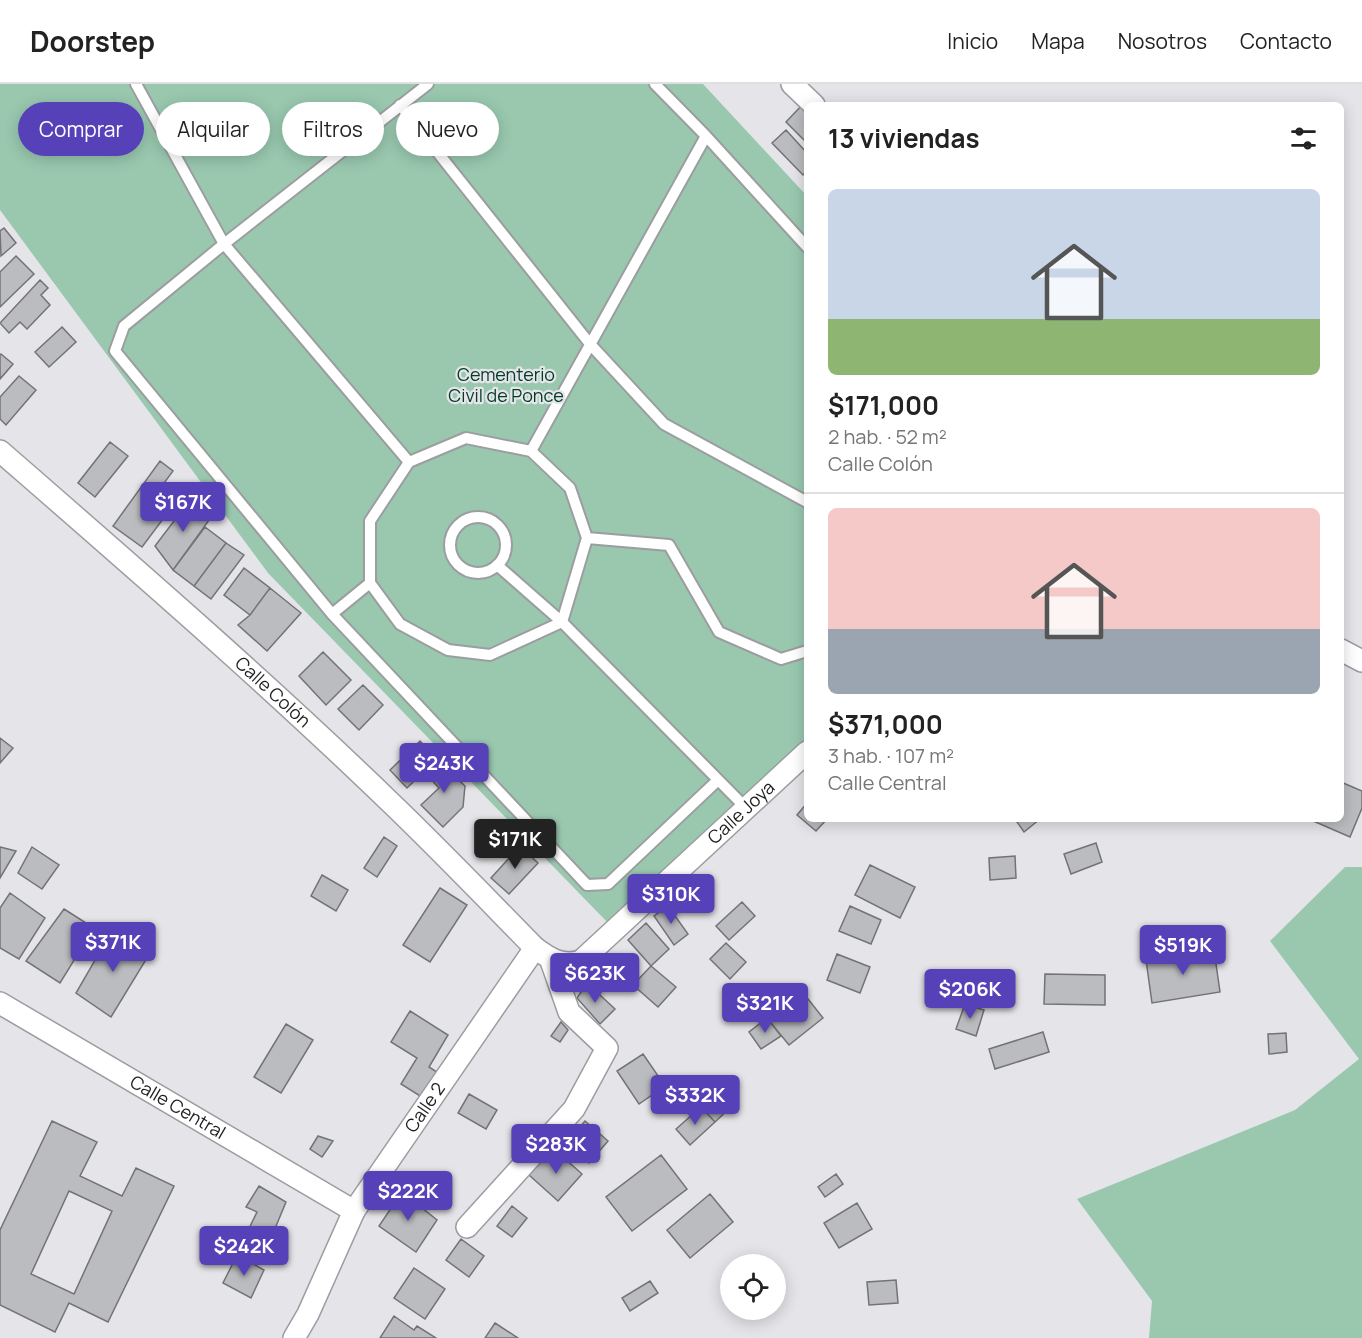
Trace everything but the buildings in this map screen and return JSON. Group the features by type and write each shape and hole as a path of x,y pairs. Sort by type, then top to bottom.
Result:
{"street":[{"path":"792,84 811,102"},
{"name":"Calle Colón","path":"0,451 254,674 391,803 542,953"},
{"path":"1344,652 1362,661"},
{"name":"Calle Joya","path":"542,953 564,964 581,961 804,755"},
{"path":"467,1227 574,1109 607,1048 569,1012 542,953"},
{"name":"Calle 2","path":"294,1338 308,1314 354,1211 542,953"},
{"name":"Calle Central","path":"0,1002 354,1211"}],"lane":[{"path":"136,84 224,244 409,462"},
{"path":"404,102 428,84"},
{"path":"655,84 706,136 804,244"},
{"path":"396,108 124,326 115,351 332,614 587,885 608,884 718,780"},
{"path":"531,451 706,136"},
{"path":"441,156 590,344 664,424 804,500"},
{"path":"466,438 531,451 570,488 587,538 562,622 490,654 448,650 400,624 370,583 370,521 409,462 466,438"},
{"path":"473,517 482,517 498,525 503,532 505,550 497,565 480,573 462,568 455,561 450,543 452,534 458,526 473,517"},
{"path":"587,538 669,544 719,632 781,659 804,652"},
{"path":"497,565 562,622 746,808"},
{"path":"332,614 370,583"}],"green space":[{"name":"Cementerio Civil de Ponce","path":"0,84 703,84 804,193 804,741 610,925 268,573 0,210"},
{"path":"1345,867 1362,867 1362,1338 1149,1338 1152,1301 1077,1199 1295,1110 1359,1059 1270,941"}]}
